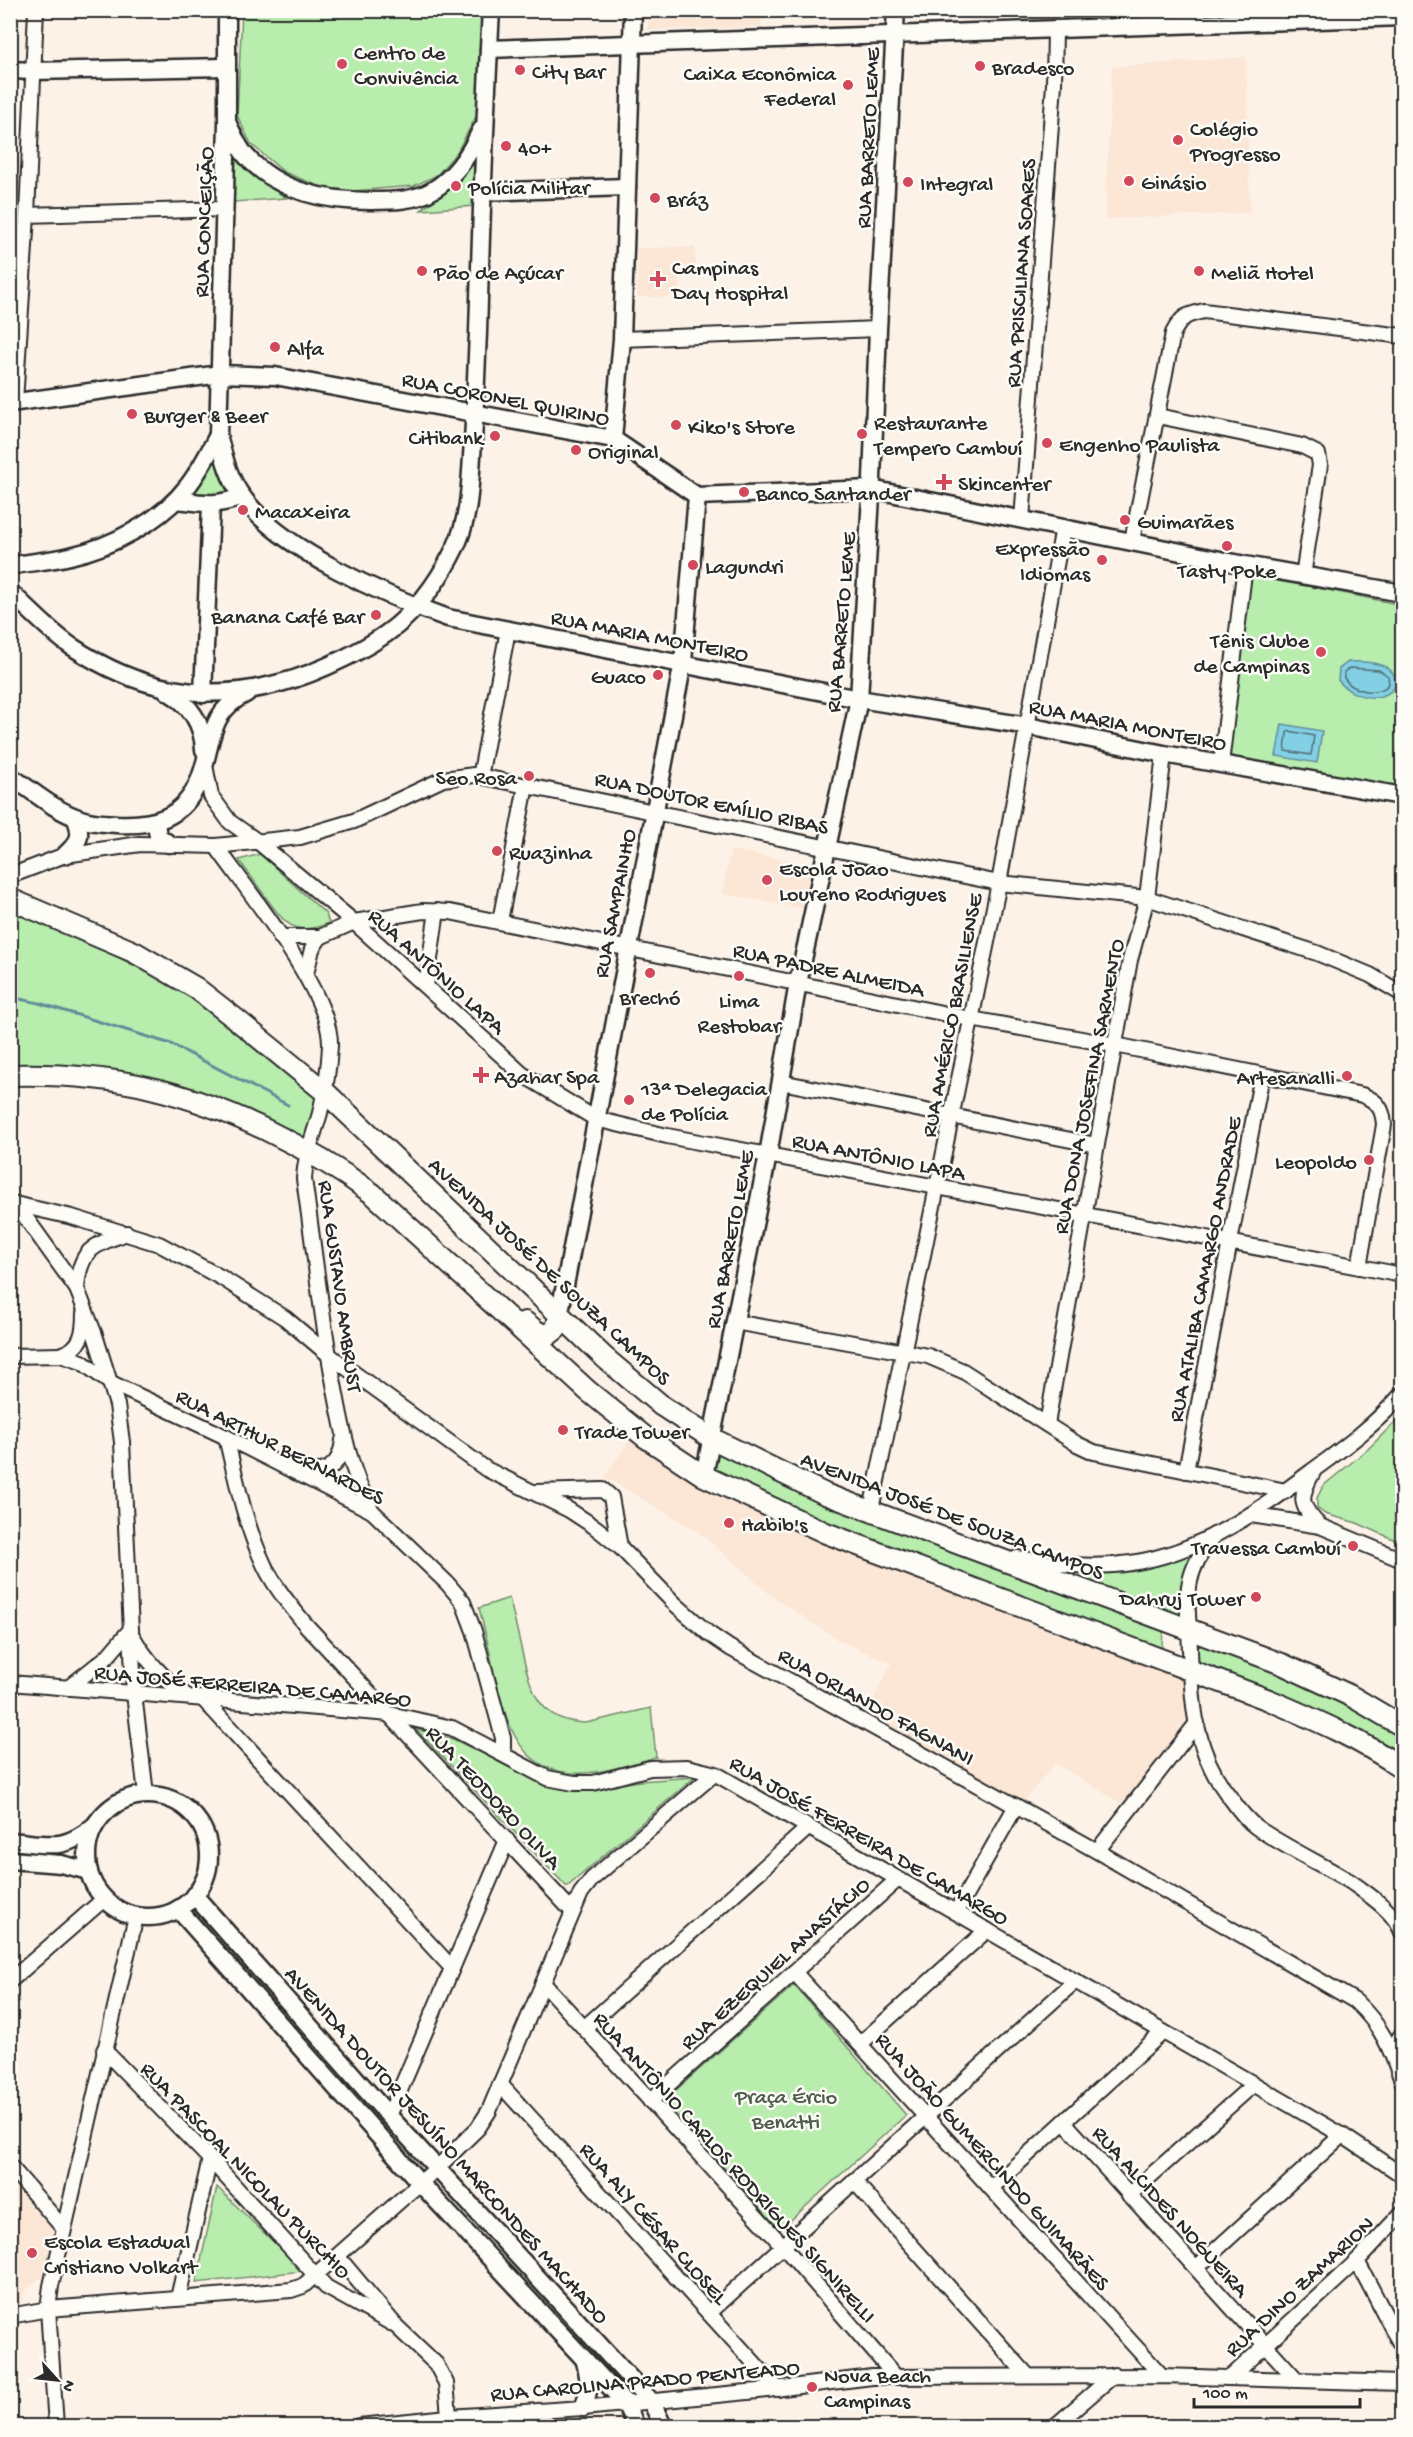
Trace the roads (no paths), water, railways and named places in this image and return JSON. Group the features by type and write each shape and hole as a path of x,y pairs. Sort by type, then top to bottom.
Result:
{"highway":[{"name":"AVENIDA JOSÉ DE SOUZA CAMPOS","path":"10,899 134,952 195,988 274,1048 324,1092 560,1317 640,1388 711,1438 825,1494 1282,1664 1351,1696 1402,1726"},
{"path":"10,1075 67,1076 152,1088 242,1120 308,1151 338,1168 372,1194 623,1420 704,1476 826,1533 1191,1670 1335,1728 1366,1744 1402,1768"},
{"path":"469,1282 541,1334 552,1334 560,1317"}],"main road":[{"name":"RUA CONCEIÇÃO","path":"218,435 227,123 225,67 227,10"},
{"path":"165,690 203,694 251,691 305,677 370,644 403,621 446,564 464,524 469,500 475,415 484,121 491,10"},
{"path":"613,439 622,339 633,10"},
{"name":"RUA BARRETO LEME","path":"704,1476 782,1082 798,983 859,699 896,10"},
{"path":"489,49 1055,29 1120,19 1266,16 1402,17"},
{"path":"10,70 225,67"},
{"path":"227,123 246,155 282,183 314,197 332,200 379,201 417,197 443,184 463,162 484,121"},
{"path":"482,192 627,187"},
{"name":"RUA CORONEL QUIRINO","path":"13,402 220,374 275,376 613,439 697,496"},
{"path":"10,566 71,556 118,539 141,527 177,500 189,485 218,435"},
{"name":"RUA MARIA MONTEIRO","path":"218,435 227,470 242,496 271,526 288,539 354,579 448,618 682,662 859,699 1028,726 1164,754 1402,796"},
{"path":"697,496 871,489 1245,565 1402,594"},
{"path":"177,500 211,505 229,502 242,496"},
{"name":"RUA SAMPAINHO","path":"560,1317 682,662 697,496"},
{"path":"203,694 211,505"},
{"path":"10,592 69,645 122,675 165,690 182,699 195,716 203,735 204,763"},
{"path":"10,776 60,810 75,817 108,824 156,823 177,811 190,798 204,763 217,719 230,703 251,691"},
{"path":"66,855 77,843 80,830 75,817"},
{"path":"156,823 158,836 169,844"},
{"path":"10,1841 63,1845 78,1840 108,1809 126,1798 146,1794 166,1797 184,1806 198,1820 207,1838 209,1858 205,1878 194,1895 178,1909 165,1915 136,1916 124,1912 104,1899 94,1886 88,1871 89,1840 95,1825"},
{"path":"10,1860 61,1864 88,1871"},
{"name":"AVENIDA DOUTOR JESUÍNO MARCONDES MACHADO","path":"194,1895 389,2116 651,2401 663,2427"},
{"name":"AVENIDA DOUTOR JESUÍNO MARCONDES MACHADO","path":"178,1909 421,2184 625,2403 636,2427"},
{"path":"583,2408 590,2391 590,2380 585,2361"}],"street":[{"path":"13,402 27,215 36,10"},
{"name":"RUA PRISCILIANA SOARES","path":"1022,520 1054,84 1055,29"},
{"path":"27,215 225,209"},
{"path":"10,250 23,260"},
{"path":"1132,541 1173,333 1181,319 1204,311 1402,336"},
{"path":"622,339 878,330"},
{"path":"1158,416 1302,446 1318,454 1320,465 1303,576"},
{"name":"RUA AMÉRICO BRASILIENSE","path":"871,1510 999,883 1063,527"},
{"path":"1221,764 1245,565"},
{"path":"480,777 508,630"},
{"name":"RUA DONA JOSEFINA SARMENTO","path":"1047,1424 1130,960 1147,897 1164,754"},
{"name":"RUA ANTÔNIO LAPA","path":"204,763 211,796 219,810 230,822 257,841 354,922 522,1074 596,1119 667,1136 1402,1275"},
{"name":"RUA DOUTOR EMÍLIO RIBAS","path":"10,876 66,855 140,844 216,846 300,837 354,821 443,779 460,776 480,777 999,883 1147,897 1317,953 1370,975 1402,994"},
{"path":"500,921 526,786"},
{"name":"RUA GUSTAVO AMBRUST","path":"216,846 306,974 322,1007 331,1043 324,1092 308,1151 304,1179 328,1355 353,1468 372,1511"},
{"name":"RUA PADRE ALMEIDA","path":"320,937 354,922 423,911 437,911 500,921 971,1018 1362,1095 1373,1099 1383,1112 1384,1125 1359,1267"},
{"path":"426,986 437,911"},
{"path":"280,937 320,937"},
{"path":"306,974 312,949 320,937"},
{"name":"RUA ATALIBA CAMARGO ANDRADE","path":"1186,1472 1262,1075"},
{"path":"782,1082 1096,1145"},
{"path":"13,1204 77,1289 95,1335 117,1405 122,1442 134,1695 146,1794"},
{"name":"RUA ORLANDO FAGNANI","path":"13,1204 72,1217 159,1244 222,1278 285,1318 328,1355 486,1469 569,1510 620,1547 668,1598 723,1643 1097,1851 1355,2001 1373,2018 1386,2037 1402,2081"},
{"path":"77,1289 78,1269 92,1248 127,1233"},
{"path":"61,1355 72,1351 78,1345 83,1333 84,1311"},
{"path":"734,1322 928,1356 963,1371 1077,1444 1094,1452 1286,1491"},
{"name":"RUA ARTHUR BERNARDES","path":"10,1356 61,1355 82,1362 109,1382 372,1511 447,1583 463,1602 474,1631 503,1738 503,1753"},
{"path":"986,1554 1056,1564 1101,1566 1132,1563 1163,1556 1214,1535 1256,1512 1368,1428 1400,1399"},
{"path":"287,1468 321,1472 330,1468 338,1462 342,1452 344,1432"},
{"name":"RUA TEODORO OLIVA","path":"225,1437 250,1532 262,1562 285,1599 306,1625 572,1911"},
{"path":"1314,1470 1306,1485 1303,1505 1307,1513 1320,1526"},
{"path":"1251,1484 1256,1512"},
{"path":"531,1492 603,1490 611,1497 620,1547"},
{"path":"1256,1512 1320,1526 1402,1560"},
{"path":"1214,1535 1199,1553 1189,1580 1187,1599 1191,1691 1200,1742 1216,1781 1255,1827 1359,1888 1383,1906 1402,1932"},
{"path":"68,1688 107,1657 131,1632"},
{"path":"131,1632 149,1662 172,1686 188,1697"},
{"name":"RUA JOSÉ FERREIRA DE CAMARGO","path":"10,1683 134,1695 202,1698 390,1714 452,1728 548,1778 574,1783 593,1783 650,1768 687,1767 714,1774 1342,2135 1402,2175"},
{"path":"202,1698 453,1968"},
{"path":"1097,1851 1197,1723"},
{"path":"10,2316 48,2309 291,2290 303,2286 316,2276 421,2184 478,2128 500,2084 581,1893 592,1879 714,1774"},
{"path":"956,1912 1016,1806"},
{"path":"584,2028 809,1827"},
{"path":"389,2116 507,1840"},
{"name":"RUA EZEQUIEL ANASTÁCIO","path":"650,2101 898,1879"},
{"path":"10,1981 104,1899"},
{"path":"56,2427 48,2309 63,2228 136,1916"},
{"path":"860,2044 987,1930"},
{"name":"RUA JOÃO GUMERCINDO GUIMARÃES","path":"794,1972 1162,2376"},
{"path":"709,2313 1075,1981"},
{"name":"RUA ANTÔNIO CARLOS RODRIGUES SIGNIRELLI","path":"543,1983 783,2246 896,2377"},
{"path":"991,2188 1163,2032"},
{"path":"1391,2050 1402,2034"},
{"name":"RUA PASCOAL NICOLAU PURCHIO","path":"104,2050 210,2159 333,2293 396,2326"},
{"name":"RUA ALY CÉSAR CLOSEL","path":"500,2084 778,2389"},
{"path":"1129,2195 1254,2084"},
{"name":"RUA ALCIDES NOGUEIRA","path":"1064,2122 1297,2380"},
{"path":"1196,2268 1342,2135"},
{"path":"178,2298 210,2159"},
{"name":"RUA JOSÉ FERREIRA DE CAMARGO","path":"1380,2159 1402,2161"},
{"path":"10,2166 63,2228"},
{"path":"854,2181 1027,2375"},
{"name":"RUA DINO ZAMARION","path":"1230,2378 1357,2261 1400,2218"},
{"name":"RUA PASCOAL NICOLAU PURCHIO","path":"338,2257 396,2326 436,2364 446,2383 449,2422"},
{"path":"1357,2261 1402,2347"},
{"path":"1055,2427 1114,2375"},
{"name":"RUA CAROLINA PRADO PENTEADO","path":"358,2427 449,2422 778,2389 872,2377 1114,2375 1402,2383"}],"water":[{"path":"1348,662 1372,663 1387,668 1395,679 1395,687 1389,693 1374,697 1366,697 1350,691 1338,680 1339,669"},
{"path":"1282,724 1322,731 1317,763 1276,756"}],"waterway":[{"path":"10,997 39,1003 171,1044 288,1105"}],"place":[{"name":"Centro de Convivência","path":"342,64"},
{"name":"Bradesco","path":"980,66"},
{"name":"City Bar","path":"520,70"},
{"name":"Caixa Econômica Federal","path":"848,85"},
{"name":"Colégio Progresso","path":"1178,140"},
{"name":"40+","path":"506,146"},
{"name":"Ginásio","path":"1129,181"},
{"name":"Integral","path":"908,182"},
{"name":"Polícia Militar","path":"456,186"},
{"name":"Bráz","path":"655,198"},
{"name":"Pão de Açúcar","path":"422,271"},
{"name":"Meliã Hotel","path":"1199,271"},
{"name":"Campinas Day Hospital","path":"658,279"},
{"name":"Alfa","path":"275,347"},
{"name":"Burger & Beer","path":"132,414"},
{"name":"Kiko's Store","path":"676,425"},
{"name":"Restaurante Tempero Cambuí","path":"862,434"},
{"name":"Citibank","path":"495,436"},
{"name":"Engenho Paulista","path":"1047,443"},
{"name":"Original","path":"576,450"},
{"name":"Skincenter","path":"944,482"},
{"name":"Banco Santander","path":"744,492"},
{"name":"Macaxeira","path":"243,510"},
{"name":"Guimarães","path":"1125,520"},
{"name":"Tasty Poke","path":"1227,546"},
{"name":"Expressão Idiomas","path":"1102,560"},
{"name":"Lagundri","path":"693,565"},
{"name":"Banana Café Bar","path":"376,615"},
{"name":"Tênis Clube de Campinas","path":"1321,652"},
{"name":"Guaco","path":"658,675"},
{"name":"Seo Rosa","path":"529,776"},
{"name":"Ruazinha","path":"497,851"},
{"name":"Escola Joao Loureno Rodrigues","path":"767,880"},
{"name":"Brechó","path":"650,973"},
{"name":"Lima Restobar","path":"739,976"},
{"name":"Azahar Spa","path":"481,1075"},
{"name":"Artesanalli","path":"1347,1076"},
{"name":"13ª Delegacia de Polícia","path":"629,1100"},
{"name":"Leopoldo","path":"1369,1160"},
{"name":"Trade Tower","path":"563,1430"},
{"name":"Habib's","path":"729,1523"},
{"name":"Travessa Cambuí","path":"1353,1546"},
{"name":"Dahruj Tower","path":"1256,1597"},
{"name":"Escola Estadual Cristiano Volkart","path":"32,2253"},
{"name":"Nova Beach Campinas","path":"812,2387"}],"park label":[{"name":"Praça Ércio Benatti","path":"786,2108"}]}
